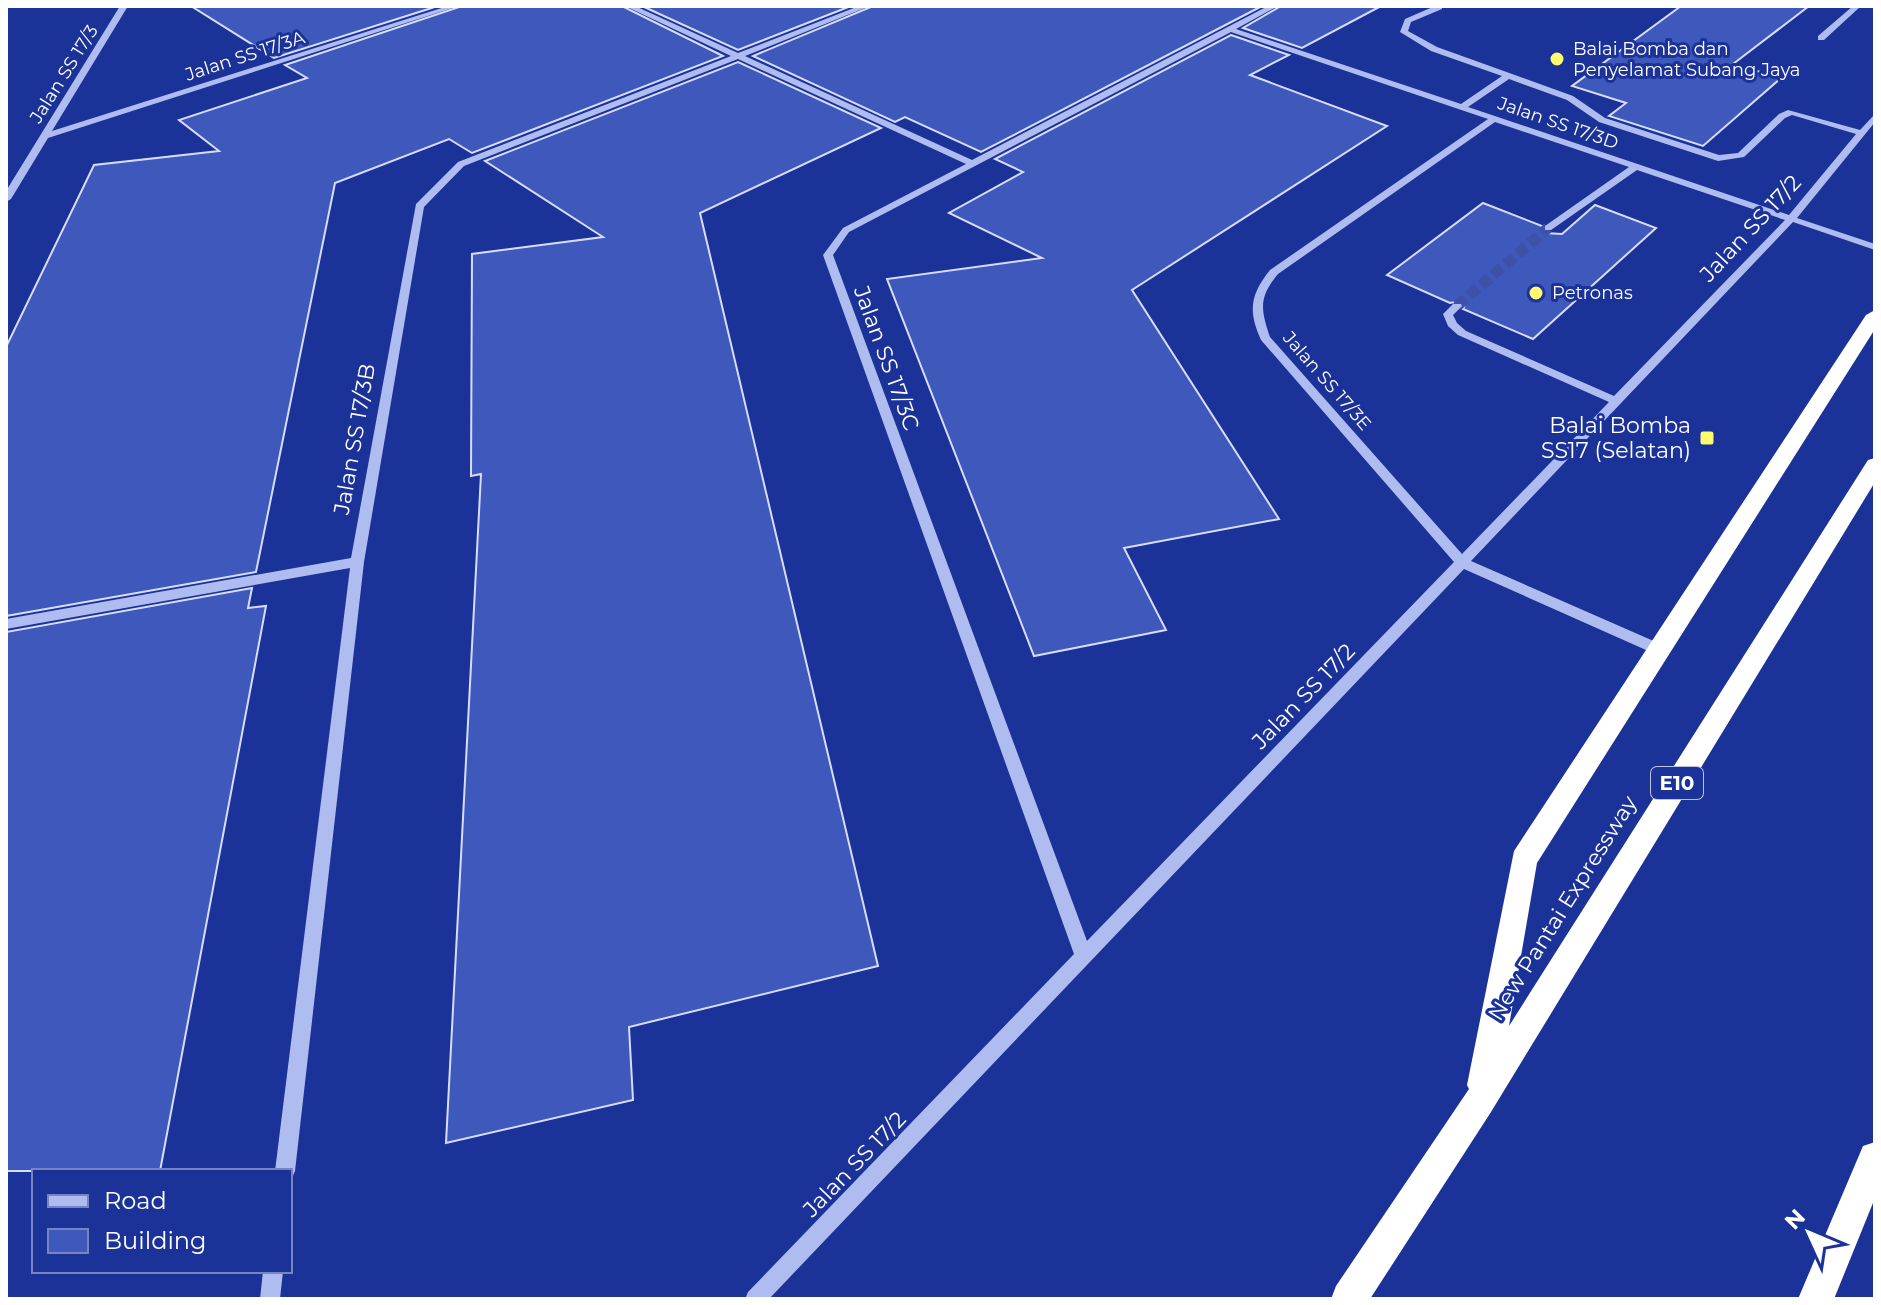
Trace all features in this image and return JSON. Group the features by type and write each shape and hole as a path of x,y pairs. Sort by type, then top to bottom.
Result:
{"highway":[{"path":"1480,1101 1524,860 1875,315"},
{"name":"New Pantai Expressway","path":"1349,1299 1480,1101 1875,465"},
{"path":"1816,1299 1875,1158"}],"street":[{"name":"Jalan SS 17/3","path":"6,199 124,6"},
{"name":"Jalan SS 17/3A","path":"45,136 455,6"},
{"path":"629,6 973,164"},
{"name":"Jalan SS 17/3B","path":"285,1169 357,562 419,206 461,164 866,6"},
{"name":"Jalan SS 17/3C","path":"1084,957 828,255 846,230 1274,6"},
{"path":"1821,38 1857,6"},
{"path":"1439,7 1408,21 1404,32 1434,49 1570,98 1602,120 1718,158 1741,155 1782,116 1791,112 1862,133"},
{"name":"Jalan SS 17/3D","path":"1230,29 1875,247"},
{"path":"1462,107 1506,77"},
{"name":"Jalan SS 17/2","path":"755,1299 1792,218 1875,117"},
{"name":"Jalan SS 17/3E","path":"1461,562 1265,338 1256,311 1258,290 1274,272 1495,118"},
{"path":"1548,228 1636,166"},
{"path":"1457,306 1448,314 1452,324 1462,333 1616,401"},
{"path":"6,624 357,562"},
{"path":"1461,562 1660,650"},
{"path":"270,1299 273,1273"}],"building":[{"path":"191,6 438,6 274,58"},
{"path":"462,6 622,6 723,56 472,153 449,139 335,183 256,572 6,616 6,347 94,165 219,151 179,120 307,78 285,65"},
{"path":"642,6 851,6 738,50"},
{"path":"873,6 1262,6 981,152 905,117 895,122 753,56"},
{"path":"1281,6 1381,6 1302,48 1243,28"},
{"path":"1681,6 1809,6 1733,64 1781,78 1703,146 1609,116 1626,103 1572,86"},
{"path":"1231,35 1289,55 1250,75 1387,126 1132,290 1279,519 1124,548 1166,630 1034,656 887,279 1042,258 949,213 1023,172 995,159"},
{"path":"738,62 881,128 700,213 878,966 629,1027 633,1100 446,1143 481,474 471,476 472,254 603,237 485,161"},
{"path":"1483,203 1542,226 1545,233 1562,234 1595,205 1656,228 1533,339 1463,309 1465,305 1461,301 1450,303 1387,275"},
{"path":"252,588 248,608 266,606 160,1169 6,1171 6,632"}],"tunnel":[{"path":"1457,306 1548,228"}],"place":[{"name":"Balai Bomba dan Penyelamat Subang Jaya","path":"1557,59"},
{"name":"Petronas","path":"1536,293"},
{"name":"Balai Bomba SS17 (Selatan)","path":"1707,438"}]}
